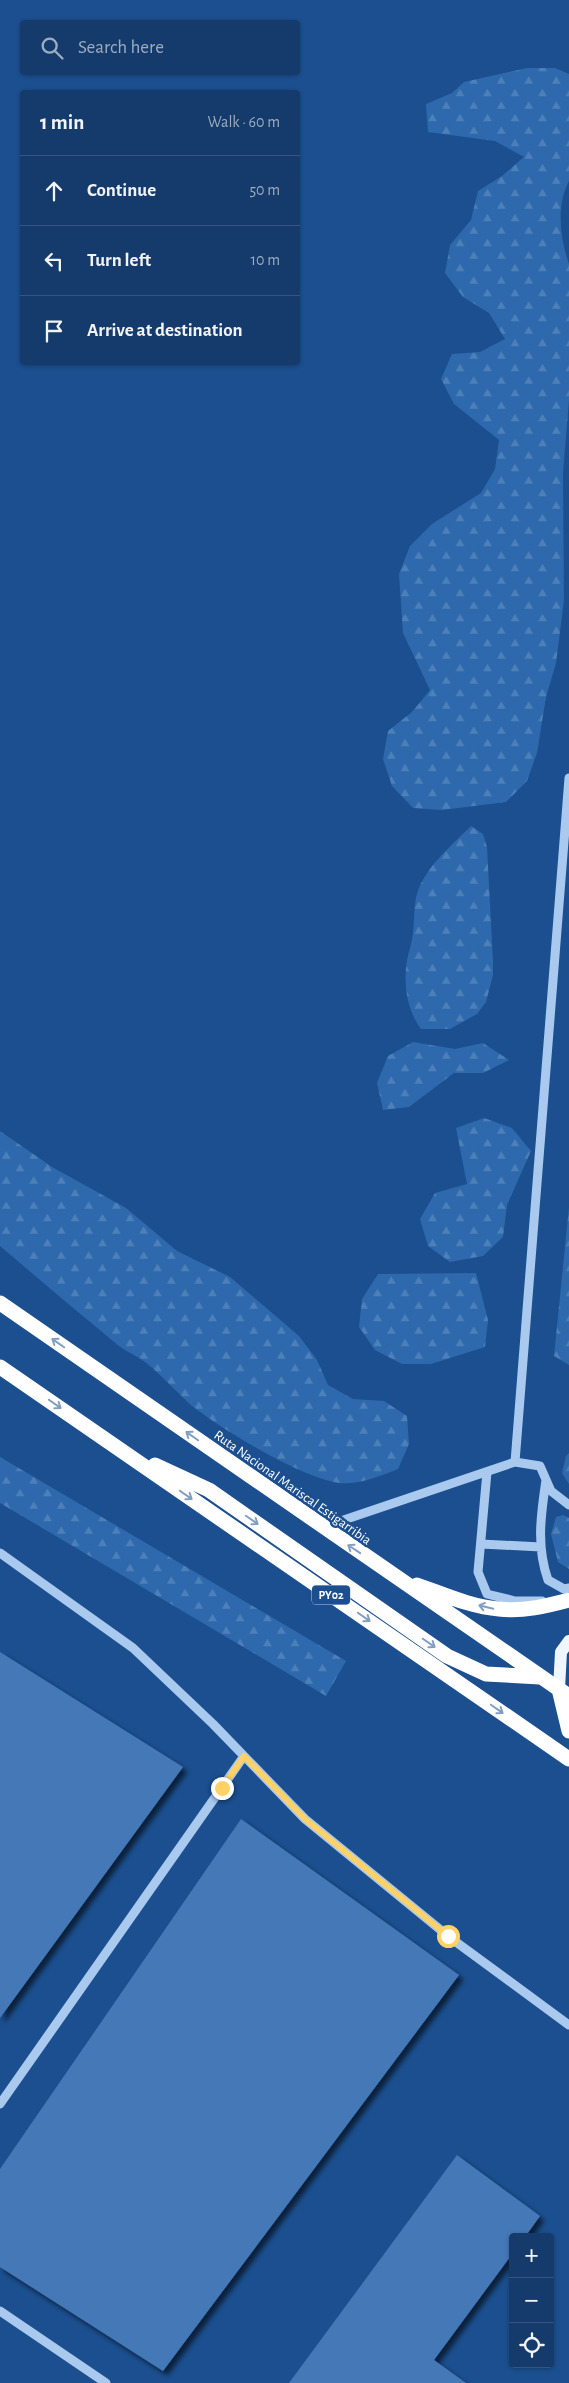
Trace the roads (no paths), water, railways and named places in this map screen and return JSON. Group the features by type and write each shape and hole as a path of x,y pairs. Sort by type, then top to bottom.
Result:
{"highway":[{"name":"Ruta Nacional Mariscal Estigarribia","path":"0,1302 564,1693"},
{"name":"PY02","path":"0,1367 569,1759"},
{"path":"118,1448 209,1490 447,1656 486,1674 541,1677"},
{"path":"394,1576 461,1601 499,1610 532,1608 569,1600"},
{"path":"564,1693 569,1731"}],"main road":[{"path":"564,1693 564,1672 561,1652 569,1641"},
{"path":"541,1677 564,1672"}],"lane":[{"path":"515,1462 569,778"},
{"path":"322,1527 515,1462 540,1466 552,1491 569,1505"},
{"path":"487,1472 478,1572 487,1594 515,1601 569,1600"},
{"path":"546,1480 539,1532 543,1565 548,1580 564,1589 569,1588"},
{"path":"480,1544 541,1547"},
{"path":"0,1553 133,1648 244,1756 305,1819 448,1936 569,2025"},
{"path":"0,2104 244,1756"},
{"path":"0,2311 106,2383"}]}
